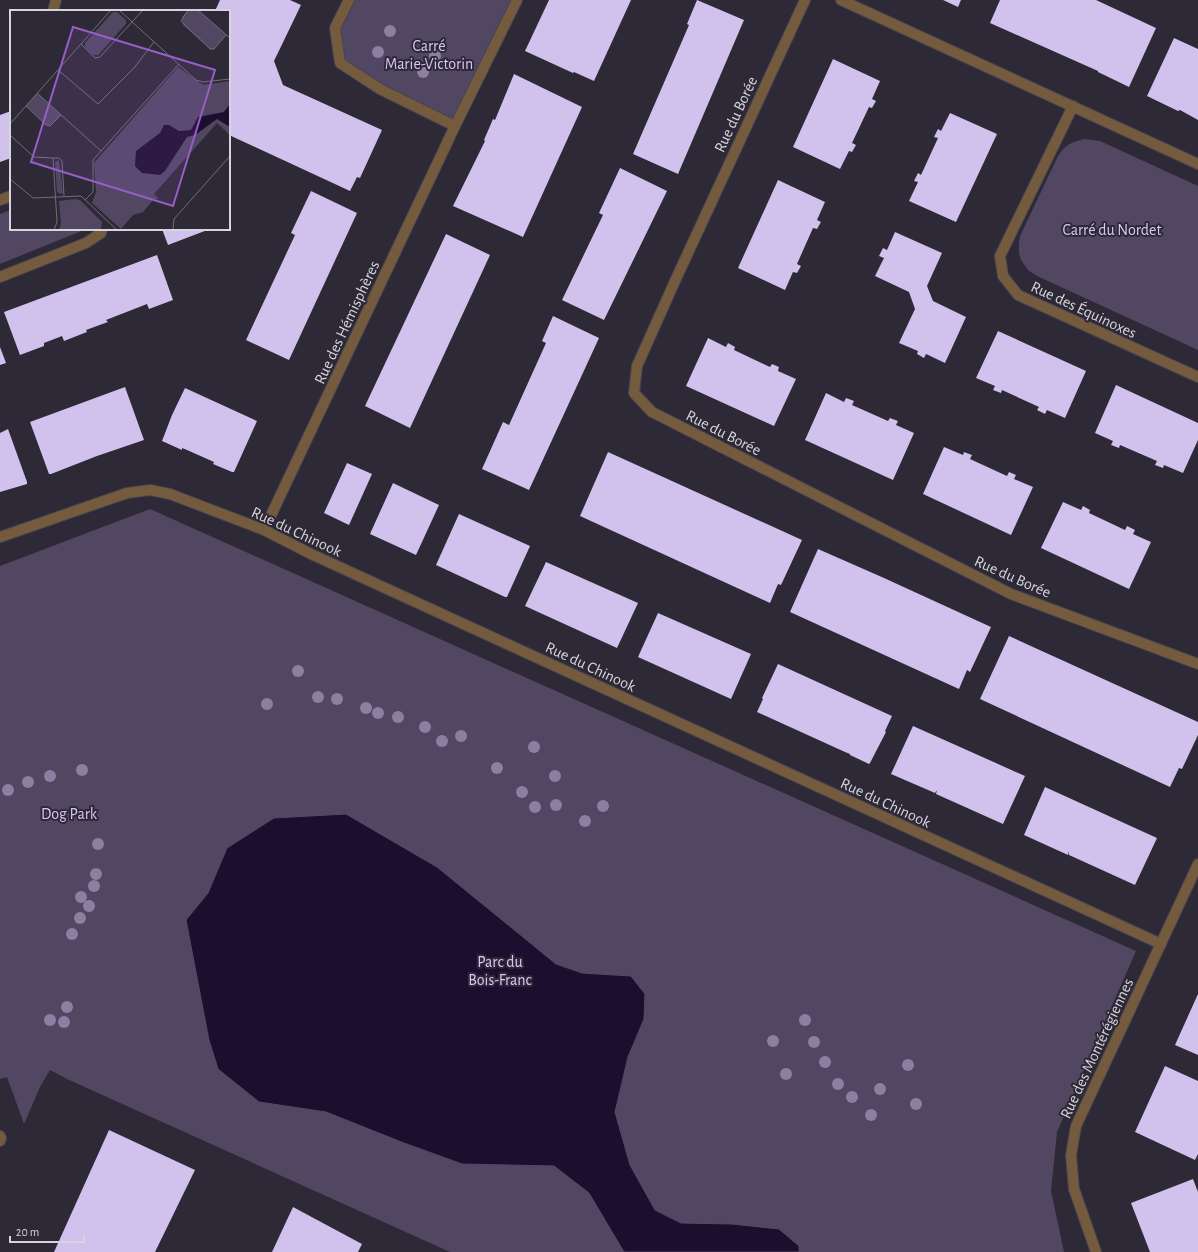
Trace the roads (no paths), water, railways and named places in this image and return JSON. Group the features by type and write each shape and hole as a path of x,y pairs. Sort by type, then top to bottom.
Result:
{"street":[{"path":"53,10 56,0"},
{"path":"349,0 335,28 340,63 380,89 455,126"},
{"name":"Rue des Hémisphères","path":"264,530 516,0"},
{"name":"Rue du Borée","path":"805,0 637,366 634,393 652,412 1011,594 1198,664"},
{"path":"842,0 1198,164"},
{"name":"Rue des Équinoxes","path":"1073,106 1000,256 1004,276 1018,295 1198,377"},
{"path":"0,200 10,196"},
{"path":"0,277 86,243 101,233 102,230"},
{"name":"Rue du Chinook","path":"0,537 126,493 150,490 170,494 264,530 311,554 1161,944"},
{"name":"Rue des Montérégiennes","path":"1096,1252 1074,1189 1071,1155 1076,1126 1198,864"},
{"path":"0,1136 0,1141"}],"park label":[{"name":"Carré Marie-Victorin","path":"429,54"},
{"name":"Carré du Nordet","path":"1112,229"},
{"name":"Dog Park","path":"69,813"},
{"name":"Parc du Bois-Franc","path":"500,970"}]}
